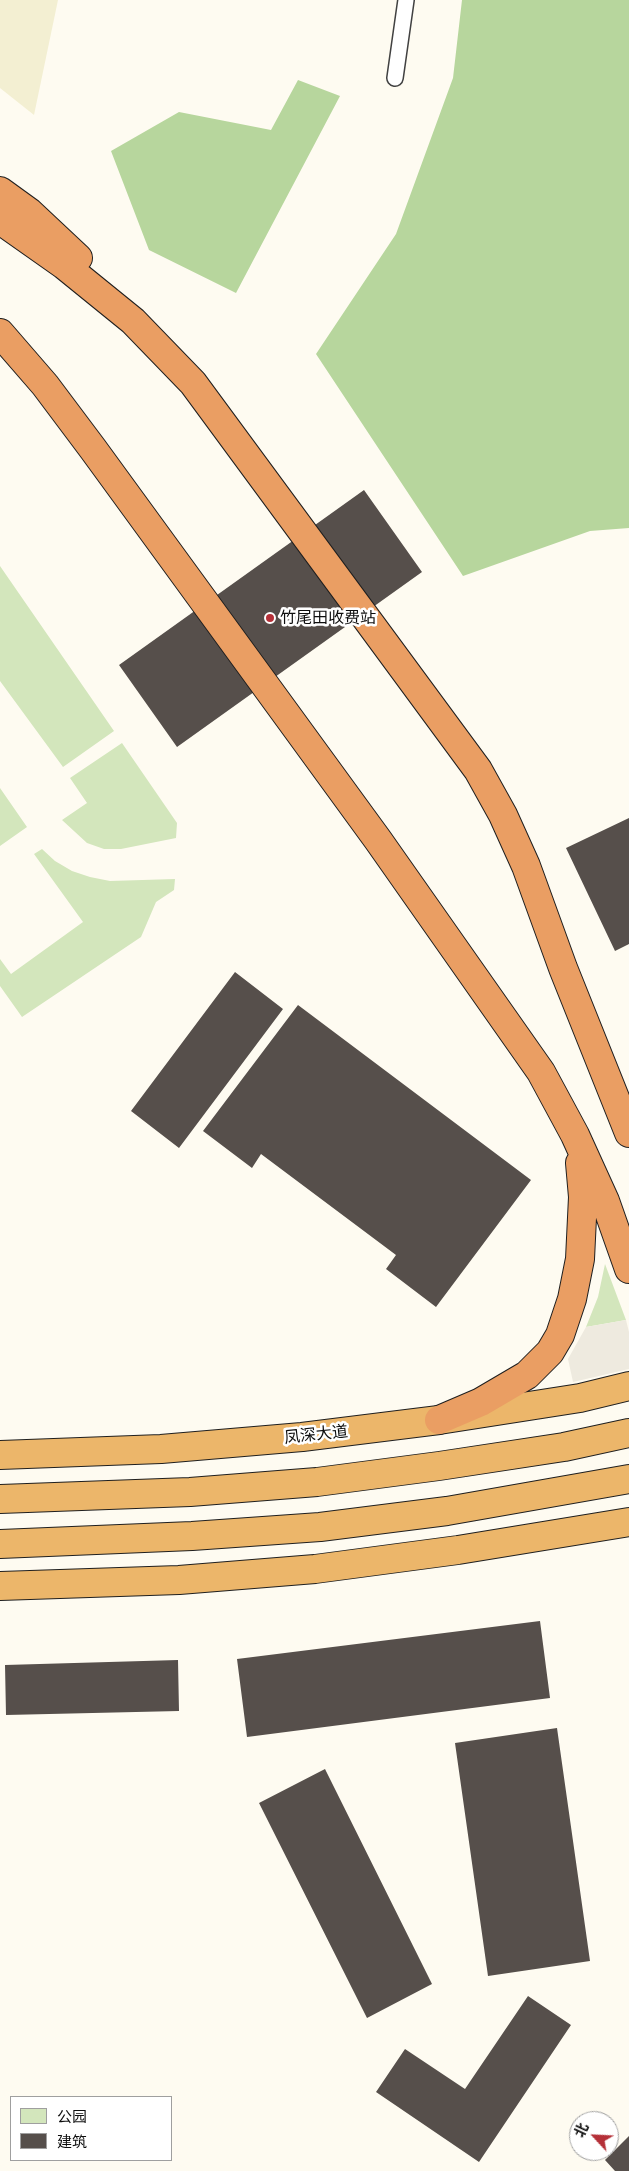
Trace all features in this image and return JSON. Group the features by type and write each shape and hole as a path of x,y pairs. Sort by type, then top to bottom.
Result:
{"highway":[{"path":"0,191 29,212 65,245 101,282 133,321 193,383 478,770 503,815 526,866 629,1133"},
{"path":"0,220 64,265 133,321"},
{"path":"0,333 45,385 378,840 541,1072 575,1135 605,1201 629,1270"},
{"path":"0,355 45,385"},
{"path":"439,1420 482,1402 527,1375 550,1352 560,1335 572,1299 582,1238 582,1177 575,1135"},
{"name":"凤深大道","path":"0,1455 161,1449 302,1437 439,1420 580,1398 629,1386"},
{"path":"0,1498 190,1492 317,1482 439,1466 564,1446 629,1433"},
{"path":"0,1544 192,1536 320,1527 447,1511 629,1478"},
{"path":"0,1586 179,1580 315,1569 458,1550 629,1522"}],"lane":[{"path":"395,78 406,0"}],"shaded area":[{"path":"0,0 58,0 34,115 0,88"},
{"path":"626,1320 629,1332 629,1369 573,1382 568,1359 586,1327"}],"green space":[{"path":"462,0 629,0 629,528 590,531 463,576 316,354 396,234 453,78"},
{"path":"298,80 340,96 236,293 149,250 111,151 179,112 271,130"},
{"path":"0,566 114,731 63,767 0,681"},
{"path":"122,743 177,823 176,838 121,849 104,849 87,843 62,820 87,803 70,778"},
{"path":"0,788 27,827 0,846"},
{"path":"42,849 55,861 72,871 90,877 110,881 175,879 174,890 156,902 141,937 22,1017 0,986 0,959 11,974 83,922 34,854"},
{"path":"605,1264 626,1320 586,1327 598,1297"}],"building":[{"name":"竹尾田收费站","path":"364,490 422,572 177,747 119,665"},
{"path":"629,818 629,944 615,951 566,848"},
{"path":"235,972 283,1009 179,1148 131,1111"},
{"path":"298,1005 531,1180 436,1307 386,1269 396,1255 261,1154 252,1168 203,1131"},
{"path":"540,1621 550,1698 247,1737 237,1659"},
{"path":"178,1660 179,1711 6,1715 5,1665"},
{"path":"557,1728 590,1961 488,1976 455,1743"},
{"path":"325,1769 432,1984 367,2018 259,1803"},
{"path":"528,1996 571,2025 479,2162 376,2092 405,2049 465,2089"},
{"path":"629,2136 629,2171 615,2171 606,2161 619,2161 619,2146"}],"place":[{"name":"竹尾田收费站","path":"270,618"}]}
